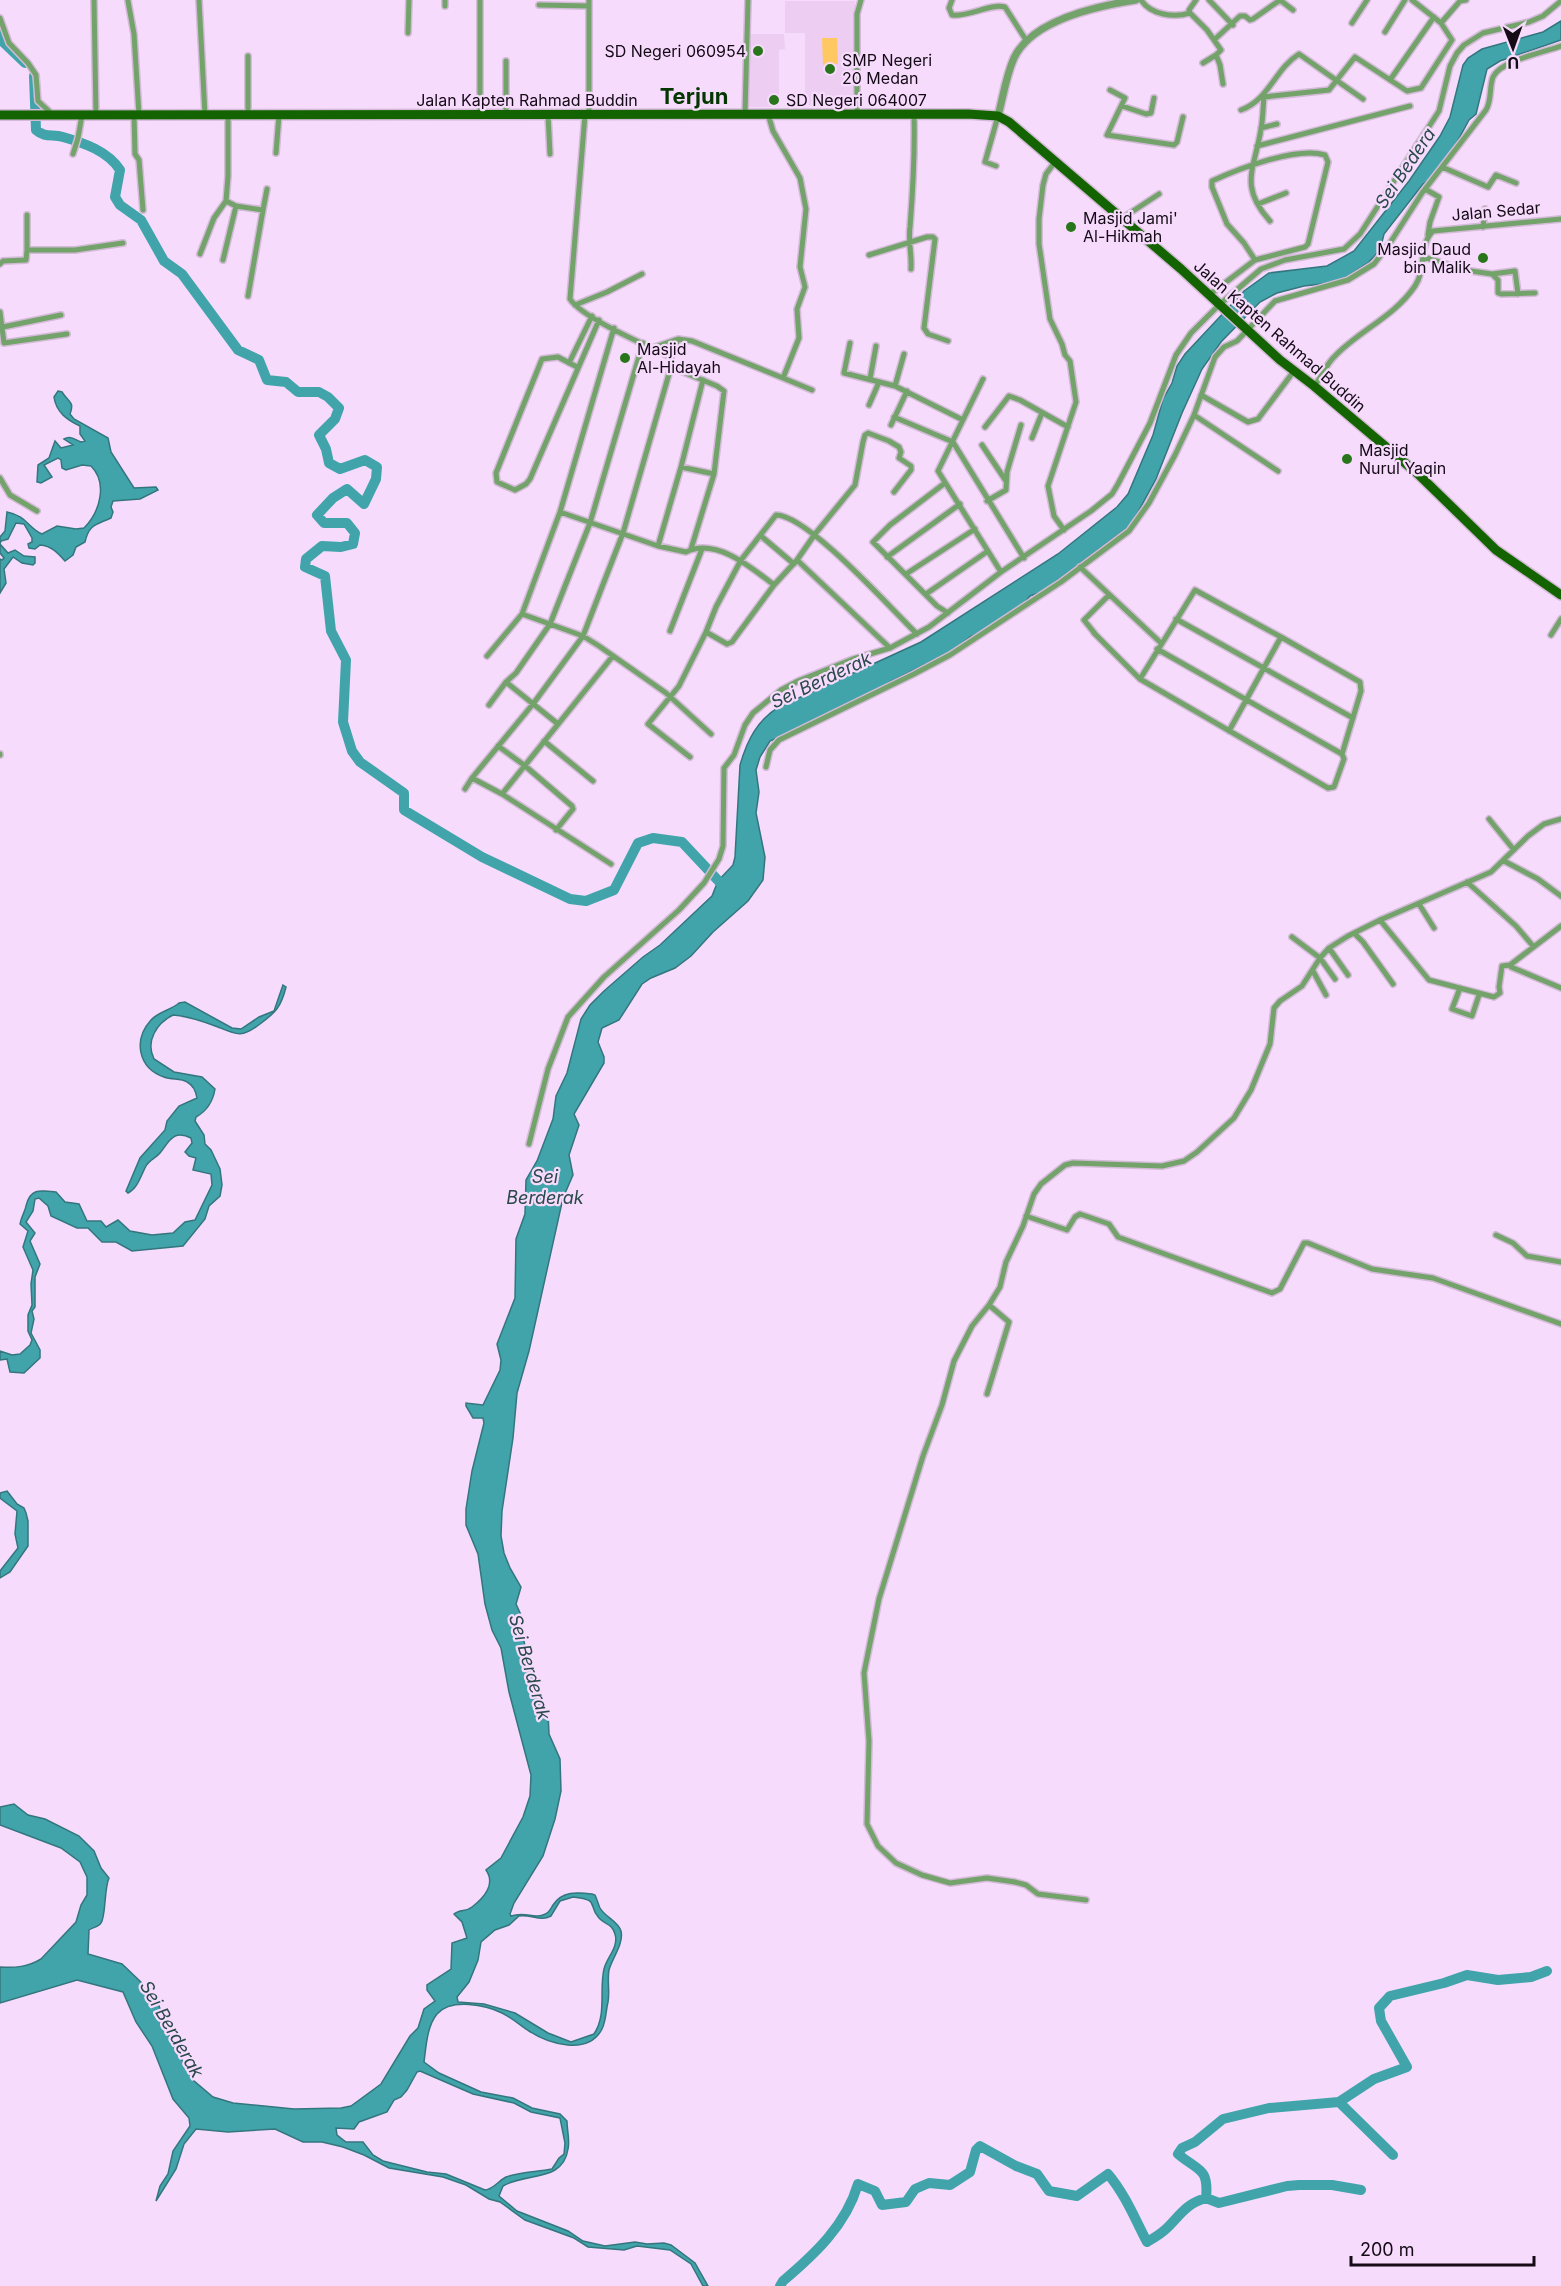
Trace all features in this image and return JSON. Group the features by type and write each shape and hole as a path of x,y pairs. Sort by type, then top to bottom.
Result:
{"main road":[{"name":"Jalan Kapten Rahmad Buddin","path":"0,115 988,114 998,116 1009,122 1056,162 1294,371 1427,483 1479,536 1520,569 1561,595"}],"street":[{"path":"93,0 96,115"},
{"path":"199,0 205,115"},
{"path":"408,33 409,0"},
{"path":"480,0 480,115"},
{"path":"745,115 748,0"},
{"path":"856,114 857,14 861,0"},
{"path":"952,0 950,12 952,15 959,16 1000,6 1005,7 1026,40"},
{"path":"996,166 985,162 1014,58 1026,40 1061,20 1102,5 1136,0"},
{"path":"1141,0 1146,7 1160,13 1173,15 1190,13"},
{"path":"1196,0 1189,10 1190,13 1221,50 1203,63"},
{"path":"1209,0 1233,25"},
{"path":"1214,40 1233,25 1240,16 1253,19 1280,0 1293,10"},
{"path":"1352,23 1367,0"},
{"path":"1385,32 1405,0"},
{"path":"1264,97 1329,90 1355,57 1407,92 1414,92 1423,86 1452,40 1441,22 1412,0"},
{"path":"1441,22 1461,0"},
{"path":"128,1 134,34 137,115 135,154 139,160 143,210"},
{"path":"529,1144 548,1069 568,1017 604,978 679,910 704,883 719,859 723,846 724,768 734,755 753,713 781,690 798,681 853,659 890,648 917,634 1113,494 1150,423 1183,343 1223,308 1261,269 1272,264 1347,248 1360,234 1440,111 1450,66 1457,53 1464,45 1483,33 1529,22 1543,16 1561,1"},
{"path":"539,5 589,3 587,115 569,295 571,302 598,320 671,357"},
{"path":"1390,80 1434,17"},
{"path":"0,18 9,43 36,75 38,101 52,114"},
{"path":"766,767 770,750 779,740 950,655 1129,531 1149,503 1194,415 1215,357 1224,347 1238,340 1245,327 1275,301 1348,280 1374,264 1425,189 1486,110 1492,80 1500,68 1561,46"},
{"path":"1241,110 1253,106 1264,97 1281,73 1299,54 1362,99"},
{"path":"1216,55 1223,84"},
{"path":"248,56 248,115"},
{"path":"506,61 506,115"},
{"path":"1110,90 1124,97 1122,106 1107,135 1174,145 1177,142 1184,117"},
{"path":"1264,97 1262,128 1252,164 1250,181 1258,204 1270,221"},
{"path":"1122,106 1146,114 1151,113 1154,99"},
{"path":"1257,146 1410,106"},
{"path":"768,114 773,131 800,178 806,209 800,267 805,287 797,309 799,338 783,378"},
{"path":"911,269 912,249 909,242 913,196 915,114"},
{"path":"73,154 82,115"},
{"path":"200,254 214,218 226,201 228,115"},
{"path":"276,153 279,115"},
{"path":"548,115 550,154"},
{"path":"1262,128 1277,123"},
{"path":"1209,294 1255,260 1305,247 1308,244 1328,162 1325,155 1310,153 1287,155 1252,164 1212,182 1227,224 1255,260"},
{"path":"1056,162 1046,174 1043,184 1039,244 1050,319 1060,338 1065,355 1070,361 1074,378 1076,402 1048,486 1054,516 1064,530"},
{"path":"1442,167 1488,187 1496,175 1516,183"},
{"path":"248,296 267,189"},
{"path":"1314,386 1332,358 1402,303 1415,286 1421,273 1424,243 1431,233 1430,222 1439,198 1425,189"},
{"path":"1258,204 1286,193"},
{"path":"1121,219 1159,194"},
{"path":"226,201 236,206 263,210"},
{"path":"223,260 236,206"},
{"path":"1484,227 1485,209"},
{"path":"0,264 3,261 26,260 27,214"},
{"name":"Jalan Sedar","path":"1431,233 1561,219"},
{"path":"869,255 909,242 933,237 935,239 924,328 928,334 948,341"},
{"path":"27,250 75,250 123,243"},
{"path":"1424,256 1464,270 1492,274 1515,271 1518,294"},
{"path":"575,305 642,274"},
{"path":"1492,274 1497,280 1499,294 1535,293"},
{"path":"0,312 4,343 67,334"},
{"path":"3,327 61,315"},
{"path":"569,363 592,316"},
{"path":"578,367 558,357 542,359 496,473 497,482 515,489 526,484 530,479 578,367 584,352 598,320"},
{"path":"488,656 522,614 560,512 614,328"},
{"path":"465,789 583,636 623,533 671,368 671,357 678,339"},
{"path":"652,348 678,339 692,341 812,390"},
{"path":"489,705 506,682 516,673 550,624 591,523 642,343"},
{"path":"850,343 844,373 895,386 963,420"},
{"path":"870,380 876,346"},
{"path":"577,349 584,352"},
{"path":"895,386 904,354"},
{"path":"671,368 724,391 714,474 691,549"},
{"path":"1201,395 1248,422 1253,422 1258,419 1294,371"},
{"path":"983,379 945,461 939,467 940,475 1001,572"},
{"path":"658,546 703,380"},
{"path":"868,405 879,382"},
{"path":"891,425 907,391"},
{"path":"985,427 1008,397 1017,399 1068,427"},
{"path":"1032,438 1042,412"},
{"path":"1194,415 1278,471"},
{"path":"894,417 953,442 987,501 1024,558"},
{"path":"987,501 1006,490 1015,440 1021,425"},
{"path":"706,632 730,644 774,585 795,562 855,485 863,442 868,433 898,447 901,452 898,458 911,466 911,470 894,492"},
{"path":"982,445 1006,481"},
{"path":"681,466 714,474"},
{"path":"0,478 10,495 37,512"},
{"path":"945,483 890,525 874,541 887,557 948,614"},
{"path":"887,557 960,504"},
{"path":"560,512 658,546 686,552 691,549 710,549 741,560 774,585"},
{"path":"690,757 648,725 679,686 741,560 778,514 815,534 917,634"},
{"path":"906,574 975,529"},
{"path":"761,536 795,562 890,648"},
{"path":"670,631 702,549"},
{"path":"926,594 988,551"},
{"path":"1080,567 1161,643"},
{"path":"1109,595 1084,620 1140,679 1328,788 1334,787 1344,759 1342,754 1361,691 1360,682 1281,637 1196,590 1140,679"},
{"path":"522,614 583,636 599,646 666,693 668,698 711,734"},
{"path":"1176,619 1353,718"},
{"path":"1551,635 1561,619"},
{"path":"1229,732 1281,637"},
{"path":"1157,649 1342,754"},
{"path":"502,794 612,657"},
{"path":"506,682 558,724"},
{"path":"544,741 593,781"},
{"path":"498,746 572,806 573,809 556,830"},
{"path":"472,778 502,794 611,864"},
{"path":"1489,819 1513,850"},
{"path":"1086,1900 1038,1894 1026,1885 1015,1882 987,1878 950,1883 922,1875 896,1863 878,1846 867,1824 869,1741 864,1673 879,1599 923,1456 942,1406 954,1362 972,1326 1000,1287 1006,1262 1034,1194 1041,1184 1065,1165 1081,1161 1132,1166 1162,1166 1184,1161 1197,1152 1233,1118 1251,1090 1270,1044 1274,1008 1302,986 1329,948 1380,920 1497,869 1513,850 1544,824 1561,819"},
{"path":"1505,860 1538,879 1561,896"},
{"path":"1467,882 1516,926 1533,946"},
{"path":"1419,904 1434,928"},
{"path":"1380,920 1426,977 1479,995 1494,997 1500,993 1500,967 1510,965 1561,988"},
{"path":"1510,965 1561,926"},
{"path":"1354,933 1393,984"},
{"path":"1292,937 1320,958 1335,979"},
{"path":"1329,948 1348,975"},
{"path":"1313,971 1326,994"},
{"path":"1460,988 1452,1009 1471,1019 1479,995"},
{"path":"1026,1216 1067,1230 1075,1217 1080,1214 1109,1224 1118,1237 1272,1293 1280,1289 1304,1243 1308,1243 1372,1269 1433,1278 1561,1324"},
{"path":"1496,1235 1513,1242 1527,1256 1561,1262"},
{"path":"987,1394 1009,1322 989,1305"}],"shaded area":[{"name":"SMP Negeri 20 Medan","path":"785,1 855,1 855,105 805,105 805,33 785,33"},
{"path":"748,34 784,34 785,49 779,50 779,107 748,107"},
{"path":"822,38 837,38 838,64 823,65"}],"water":[{"name":"Sei Berderak","path":"1561,21 1561,40 1500,61 1487,69 1476,114 1469,120 1432,179 1423,184 1384,234 1380,250 1369,262 1339,282 1304,286 1277,293 1260,302 1221,342 1202,369 1156,479 1131,525 1042,592 1030,596 1022,606 988,629 970,637 952,651 875,692 770,741 760,757 756,770 759,792 756,813 765,857 763,880 748,901 713,932 691,956 675,968 642,984 619,1020 602,1028 598,1042 604,1063 574,1114 579,1125 569,1155 573,1175 563,1198 529,1351 517,1393 501,1536 504,1553 521,1587 516,1604 521,1615 528,1659 548,1713 549,1734 560,1759 561,1791 543,1856 514,1903 510,1914 511,1916 521,1914 539,1916 548,1912 557,1900 565,1895 592,1894 595,1895 602,1911 621,1931 621,1941 609,1970 609,1998 603,2026 596,2037 588,2043 568,2045 557,2043 537,2036 495,2010 469,2004 451,2006 437,2014 431,2024 424,2062 439,2073 481,2092 513,2098 532,2108 560,2114 567,2121 568,2149 565,2160 559,2167 551,2172 503,2186 499,2196 517,2211 568,2231 583,2241 605,2246 635,2242 671,2245 695,2263 708,2286 703,2286 691,2264 670,2250 637,2246 624,2250 588,2247 574,2238 525,2220 500,2202 489,2199 466,2185 443,2177 389,2168 343,2147 322,2142 303,2142 275,2129 228,2132 196,2129 184,2144 176,2169 156,2201 160,2186 168,2174 173,2151 190,2126 189,2118 173,2099 152,2046 136,2022 123,1992 77,1980 0,2003 0,1967 21,1966 41,1959 76,1922 87,1895 87,1877 80,1862 61,1848 0,1825 0,1807 14,1804 28,1815 45,1819 79,1836 94,1851 101,1868 109,1878 103,1920 89,1930 88,1954 122,1964 144,1985 157,2000 170,2038 193,2080 213,2097 233,2103 294,2109 341,2108 351,2106 381,2084 410,2036 418,2028 424,2009 435,2001 427,1990 427,1985 451,1969 452,1943 467,1938 462,1922 454,1914 470,1909 484,1895 490,1880 486,1870 501,1858 523,1817 530,1796 531,1775 509,1692 501,1648 492,1630 485,1604 478,1554 466,1525 472,1471 484,1423 483,1418 473,1418 466,1403 483,1405 500,1370 501,1360 497,1344 515,1298 516,1239 525,1214 526,1180 537,1161 553,1119 556,1096 567,1073 581,1019 590,1005 604,991 660,945 712,896 718,881 733,865 740,765 750,740 765,718 779,707 921,642 1058,554 1117,507 1128,494 1153,435 1163,399 1172,383 1177,366 1185,354 1244,291 1269,273 1327,266 1354,251 1409,181 1440,136 1450,117 1463,65 1468,58 1482,49 1543,32","holes":["573,1897 590,1902 599,1918 612,1928 616,1939 604,1969 602,2011 594,2034 571,2042 548,2033 515,2013 484,2004 458,2002 457,1997 469,1982 478,1960 481,1942 495,1930 509,1925 519,1916 547,1918 551,1916 560,1901","420,2071 473,2094 514,2103 531,2112 560,2118 565,2143 564,2154 552,2169 506,2177 485,2190 446,2174 427,2172 383,2161 373,2155 363,2142 346,2142 337,2135 336,2128 354,2129 359,2122 387,2112 394,2100 401,2097 417,2072"]},
{"path":"58,391 62,392 70,402 72,406 70,414 74,419 108,438 111,452 134,488 156,487 158,490 140,499 113,501 111,518 91,528 85,542 76,547 73,555 65,561 51,548 40,545 35,549 29,548 28,544 32,542 32,538 24,524 16,523 8,539 1,541 0,544 0,537 5,531 7,512 19,516 42,534 57,526 84,528 98,506 99,481 91,466 82,465 66,470 62,468 61,460 58,458 44,465 52,477 41,483 37,482 38,465 49,458 55,441 61,448 73,445 64,439 66,438 85,441 80,434 80,426 67,418 57,407 54,397"},
{"path":"0,544 8,553 15,550 24,556 35,557 35,563 33,565 22,563 13,557 4,569 6,583 0,593 0,559 4,558 0,553"},
{"path":"283,985 286,987 277,1008 266,1020 249,1032 239,1034 173,1015 167,1018 154,1033 151,1046 154,1059 174,1072 202,1077 215,1089 209,1105 196,1117 195,1121 220,1169 222,1185 220,1196 209,1206 205,1219 183,1246 132,1251 116,1242 102,1242 88,1228 77,1228 51,1216 48,1206 39,1198 35,1199 33,1211 26,1222 35,1233 30,1241 40,1264 35,1277 35,1307 32,1311 34,1319 31,1333 40,1350 40,1358 24,1373 10,1372 7,1359 0,1360 0,1351 12,1355 20,1354 32,1340 28,1331 28,1315 32,1305 33,1270 23,1247 28,1231 20,1224 28,1200 33,1193 56,1192 65,1202 79,1204 87,1221 101,1221 106,1227 118,1220 130,1231 152,1235 173,1233 185,1222 195,1220 212,1185 211,1174 193,1170 196,1158 185,1152 192,1143 191,1138 180,1135 169,1141 147,1164 134,1188 128,1193 126,1191 140,1158 165,1130 167,1121 179,1106 197,1098 189,1083 164,1077 148,1067 141,1053 140,1044 145,1028 157,1015 185,1002 232,1028 241,1029 259,1017 274,1011"},
{"path":"7,1491 26,1513 28,1546 10,1572 0,1578 0,1571 18,1548 15,1534 17,1511 0,1498 0,1493"}],"waterway":[{"path":"0,29 4,43 25,63"},
{"path":"34,76 36,130 42,134 63,137 87,145 115,163 120,170 115,197 120,205 141,220 164,261 182,274 238,350 259,360 267,380 286,382 298,392 319,392 339,408 335,419 319,435 326,449 329,463 340,469 365,460 377,467 376,479 364,504 347,489 333,498 317,515 324,523 347,523 355,533 353,544 341,547 322,546 306,559 305,567 325,576 331,631 346,660 343,722 352,751 360,762 404,793 404,810 482,857 570,899 586,901 614,890 638,843 653,838 682,842 727,890"},
{"path":"1206,2198 1204,2175 1178,2154 1182,2148 1195,2142 1223,2119 1269,2108 1339,2102 1374,2079 1407,2067 1381,2021 1379,2008 1390,1996 1467,1975 1498,1980 1531,1977 1547,1971"},
{"path":"1339,2102 1393,2155"},
{"path":"780,2286 828,2238 846,2213 858,2184 875,2191 882,2205 906,2202 915,2189 929,2183 950,2185 970,2172 976,2150 980,2146 1016,2166 1037,2174 1049,2191 1077,2196 1108,2174 1125,2198 1147,2242 1165,2230 1189,2206 1206,2198 1219,2203 1299,2185 1332,2185 1361,2190"}],"place":[{"name":"SD Negeri 060954","path":"758,51"},
{"name":"SMP Negeri 20 Medan","path":"830,69"},
{"name":"SD Negeri 064007","path":"774,100"},
{"name":"Masjid Jami' Al-Hikmah","path":"1071,227"},
{"name":"Masjid Daud bin Malik","path":"1483,258"},
{"name":"Masjid Al-Hidayah","path":"625,358"},
{"name":"Masjid Nurul Yaqin","path":"1347,459"}],"district":[{"name":"Terjun","path":"694,96"}],"water label":[{"name":"Sei Bedera","path":"1405,168"}]}
